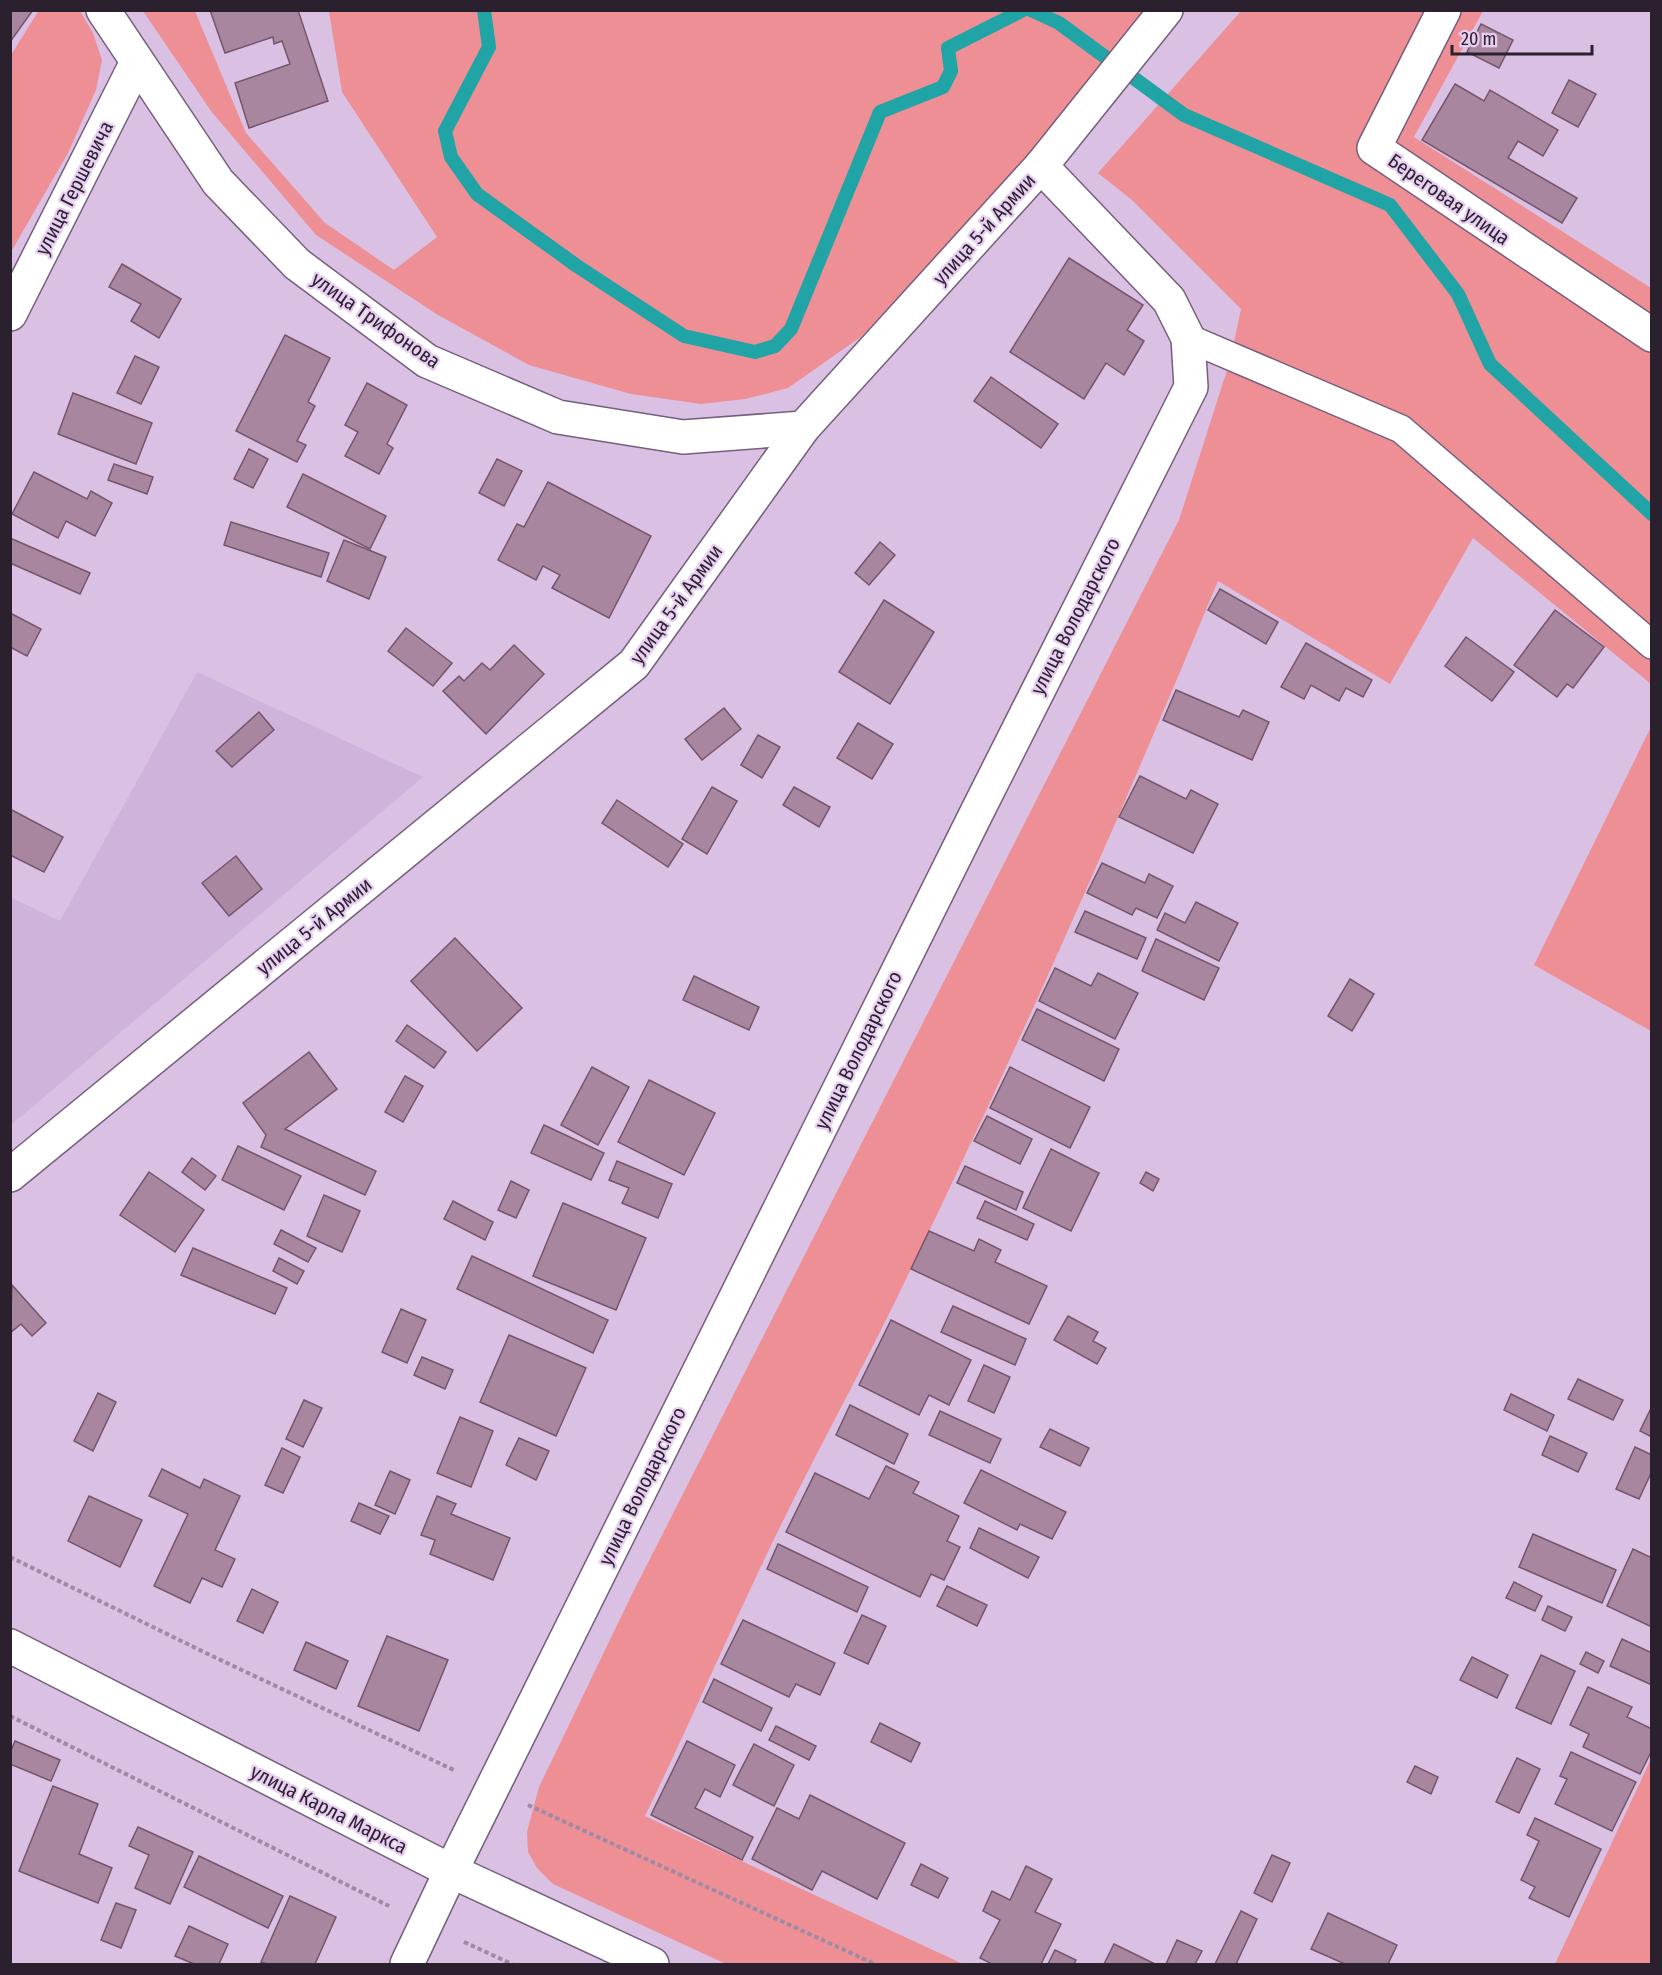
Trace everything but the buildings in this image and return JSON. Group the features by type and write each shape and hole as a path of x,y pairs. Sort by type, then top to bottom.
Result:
{"street":[{"name":"улица Трифонова","path":"103,10 218,183 297,264 427,361 558,417 683,437 803,428"},
{"name":"улица 5-й Армии","path":"10,1175 634,664 803,428 1041,166 1166,10"},
{"name":"Береговая улица","path":"1444,10 1374,148 1652,335"},
{"name":"улица Гершевича","path":"10,314 137,62"},
{"name":"улица Володарского","path":"407,1965 492,1788 1191,387 1188,338 1169,300 1041,166"},
{"name":"улица Карла Маркса","path":"10,1646 451,1871 652,1965"}],"lane":[{"path":"1188,338 1401,429 1652,645"}],"path":[{"path":"10,1557 210,1655 875,1965"},
{"path":"10,1716 512,1965"}],"shaded area":[{"path":"39,10 80,11 93,33 102,60 96,90 68,153 11,252 11,55"},
{"path":"143,11 195,11 246,133 325,223 394,270 437,237 342,92 329,11 1149,11 1032,154 862,336 788,388 745,399 701,404 631,394 529,365 438,315 316,235 211,111"},
{"path":"1241,11 1483,11 1414,137 1651,288 1651,684 1473,538 1390,684 1218,581 1107,843 990,1103 892,1307 778,1531 645,1816 963,1964 726,1964 553,1884 537,1868 528,1852 527,1832 539,1787 633,1592 1179,520 1230,361 1241,309 1132,200 1098,173"},
{"path":"197,672 423,777 11,1125 10,897 60,921"},
{"path":"1651,727 1651,1031 1534,965"},
{"path":"1651,1759 1651,1964 1555,1964"}],"waterway":[{"path":"484,10 489,47 445,131 451,157 477,194 577,266 684,336 755,352 775,346 791,329 880,112 943,87 951,71 948,48 1023,10"},
{"path":"1031,10 1059,23 1184,115 1390,205 1458,294 1490,364 1652,514"}]}
